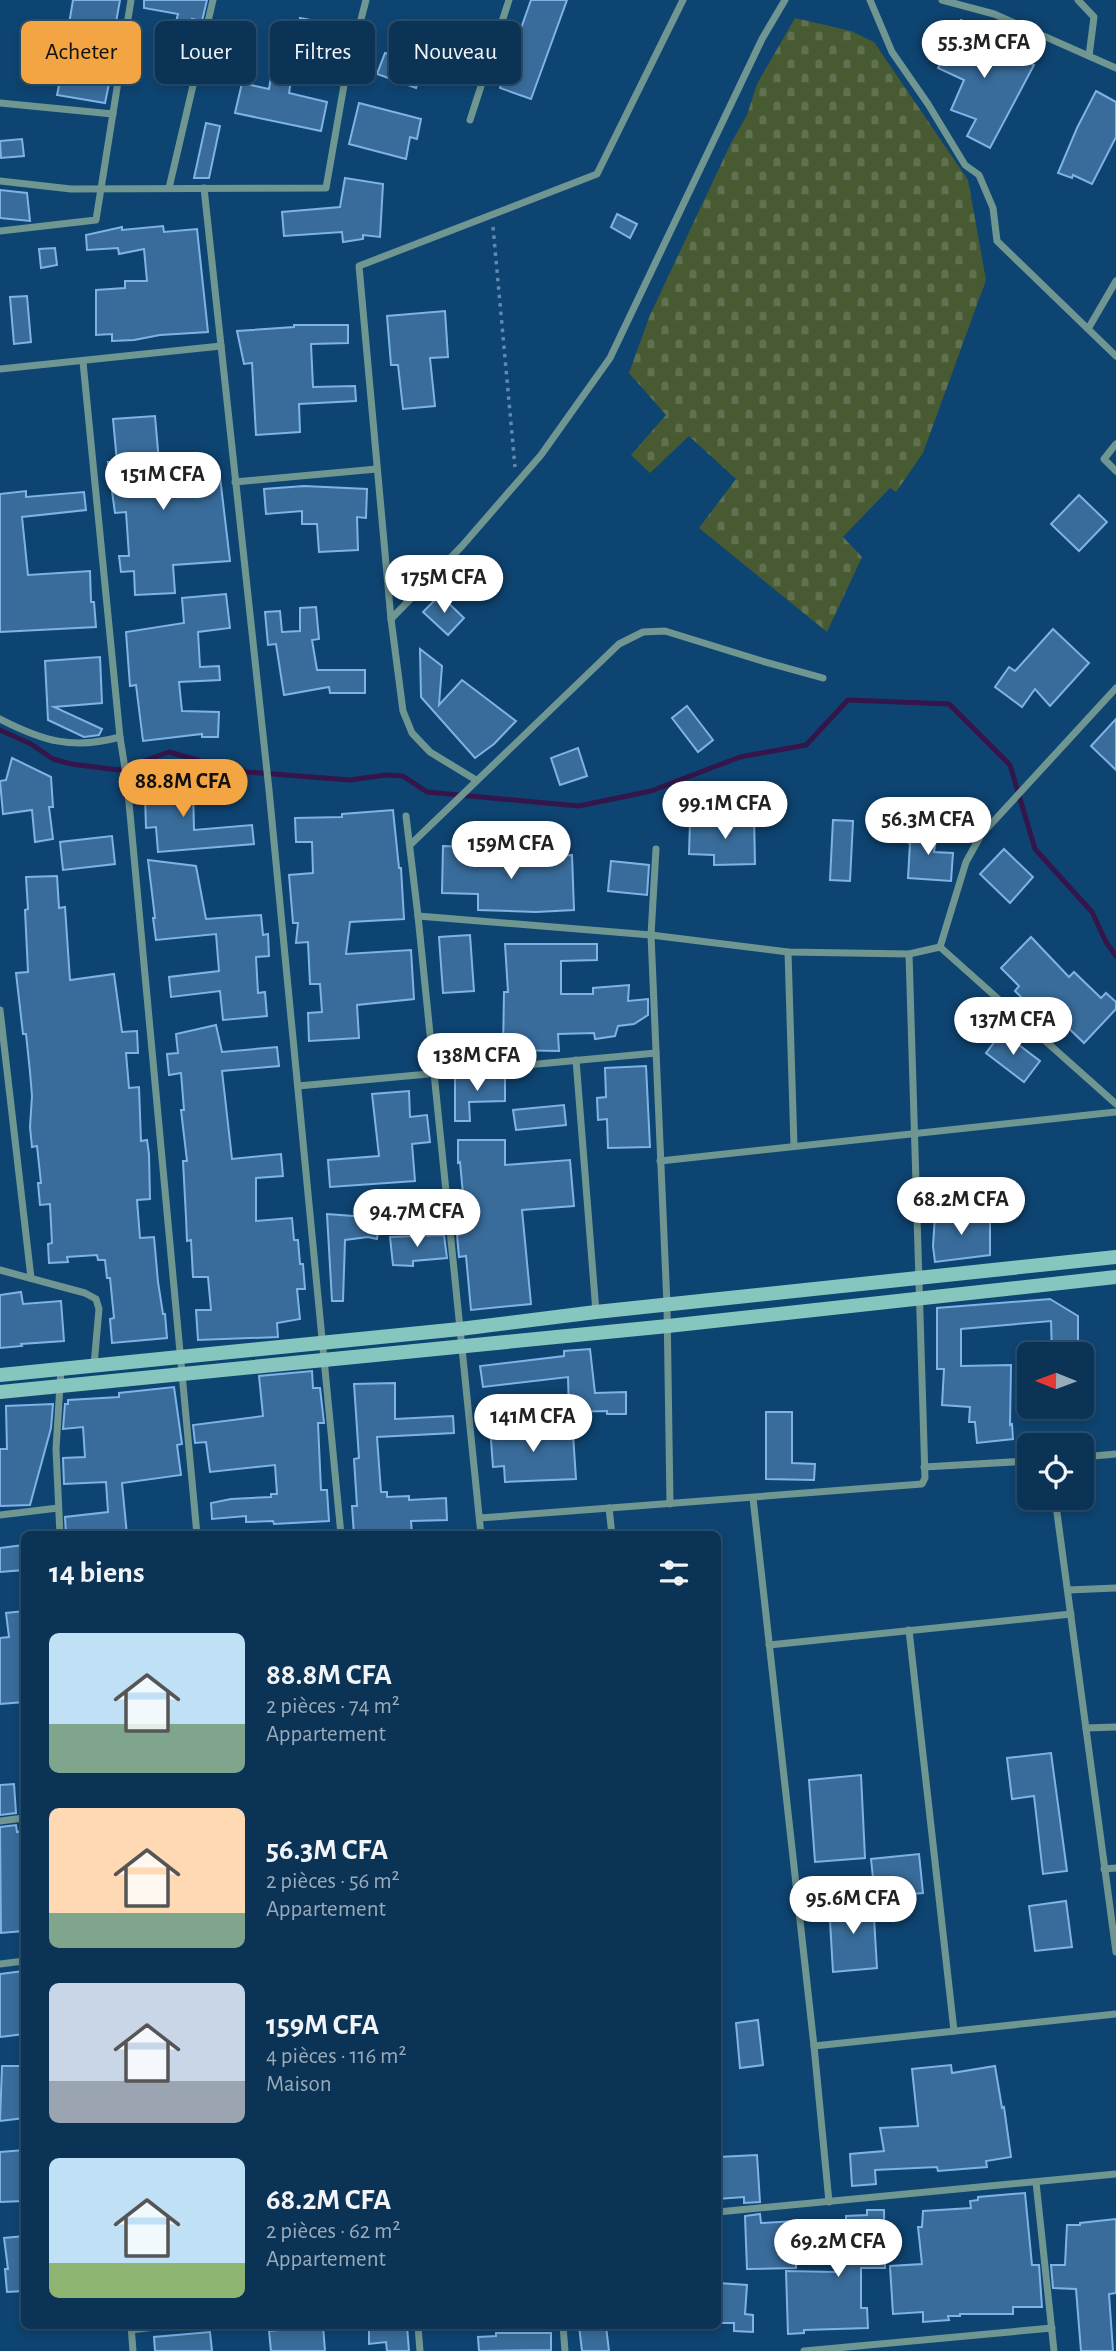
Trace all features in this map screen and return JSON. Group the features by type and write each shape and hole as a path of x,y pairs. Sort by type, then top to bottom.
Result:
{"street":[{"path":"0,231 96,220 131,0"},
{"path":"169,188 213,0"},
{"path":"0,181 71,189 326,188 344,85 366,0"},
{"path":"470,120 509,0"},
{"path":"476,780 430,752 411,733 403,711 391,619 359,266 597,174 682,0"},
{"path":"391,619 462,546 541,455 610,358 762,39 785,0"},
{"path":"870,0 891,52 928,104 965,165 979,175 993,208 997,241 1116,356"},
{"path":"942,0 994,14 1116,68"},
{"path":"1078,0 1094,17 1089,55"},
{"path":"0,103 113,114"},
{"path":"204,188 269,790 341,1531"},
{"path":"1088,329 1116,281"},
{"path":"0,369 220,346"},
{"path":"83,362 120,737 127,781 197,1531"},
{"path":"1116,444 1104,459 1116,471"},
{"path":"235,482 377,469"},
{"path":"410,845 618,645 643,632 665,631 823,678"},
{"path":"940,947 966,862 981,835 1116,688"},
{"path":"0,719 23,731 68,744 95,744 120,737"},
{"path":"406,816 481,1531"},
{"path":"656,849 651,935 668,1326 670,1504"},
{"path":"418,916 651,935 788,952 909,954 940,947"},
{"path":"940,947 1116,1104"},
{"path":"788,952 794,1146"},
{"path":"480,1518 922,1484 925,1478 909,954"},
{"path":"0,1010 32,1278"},
{"path":"298,1086 656,1053"},
{"path":"576,1060 596,1312"},
{"path":"660,1161 1116,1112"},
{"path":"0,1375 460,1329 1116,1257"},
{"path":"0,1270 85,1293 96,1299 99,1309 94,1366"},
{"path":"0,1392 668,1326 1116,1277"},
{"path":"60,1531 55,1449 61,1369"},
{"path":"1094,1456 1116,1454"},
{"path":"924,1467 1017,1462"},
{"path":"753,1498 830,2202"},
{"path":"0,1515 58,1508"},
{"path":"609,1508 612,1531"},
{"path":"1057,1510 1116,1952"},
{"path":"1068,1590 1116,1588"},
{"path":"769,1644 1071,1614"},
{"path":"909,1630 954,2031"},
{"path":"1086,1728 1116,1727"},
{"path":"0,1821 21,1818"},
{"path":"1104,1869 1116,1868"},
{"path":"0,1964 21,1961"},
{"path":"814,2046 1116,2014"},
{"path":"721,2212 1116,2174"},
{"path":"1036,2182 1054,2351"},
{"path":"804,2351 1052,2328"},
{"path":"131,2329 133,2351"},
{"path":"418,2329 420,2351"},
{"path":"563,2329 565,2351"}],"path":[{"path":"489,216 494,230 516,483"}],"green space":[{"path":"795,18 851,31 874,42 968,180 986,280 923,453 896,492 890,488 843,537 862,557 827,632 699,528 736,479 689,436 650,473 631,455 666,415 629,373 650,315 731,143 747,115 757,84"}],"building":[{"path":"73,0 120,0 116,21 70,21"},
{"path":"144,0 207,0 202,21 176,21 178,14 144,8"},
{"path":"531,0 567,0 531,99 500,88 501,84 521,84 521,28"},
{"path":"961,20 984,31 981,36 1034,65 990,148 967,136 976,119 951,110 964,80 938,68"},
{"path":"385,53 389,54 389,78 377,74"},
{"path":"270,83 290,84 289,93 327,102 321,131 235,113 242,84 269,89"},
{"path":"59,84 109,84 105,103 57,95"},
{"path":"1096,91 1116,102 1116,137 1092,184 1073,175 1072,178 1058,173"},
{"path":"359,103 421,119 417,139 410,137 406,159 349,144"},
{"path":"206,123 220,126 209,178 194,178"},
{"path":"22,139 24,156 1,158 0,141"},
{"path":"345,178 383,184 380,237 363,235 363,239 343,242 342,232 284,236 282,212 340,207"},
{"path":"0,190 27,193 30,221 0,218"},
{"path":"617,214 637,224 630,238 611,227"},
{"path":"163,226 164,232 197,229 208,332 112,341 112,334 96,335 96,290 125,288 125,281 147,281 144,249 119,254 118,248 87,250 86,235 122,227 122,230"},
{"path":"55,248 57,265 41,268 39,249"},
{"path":"27,296 31,342 14,344 10,297"},
{"path":"445,311 448,357 430,358 435,406 403,409 398,365 391,365 387,316"},
{"path":"294,325 348,325 348,343 311,344 313,387 355,386 356,401 299,404 300,432 256,435 252,363 244,364 237,331"},
{"path":"155,416 161,485 220,477 230,561 173,565 175,593 135,595 134,571 121,572 119,556 129,556 126,512 115,513 108,462 117,462 113,419"},
{"path":"304,486 367,489 366,518 357,517 358,550 319,552 317,524 302,524 302,511 266,514 264,489"},
{"path":"26,491 26,497 84,492 86,510 22,517 28,575 90,571 91,602 94,602 96,627 0,632 0,494"},
{"path":"1079,495 1107,522 1079,551 1051,524"},
{"path":"226,594 230,628 198,632 200,667 219,666 220,680 179,682 182,711 219,712 218,737 202,737 202,734 143,741 136,685 130,686 126,632 184,623 182,598"},
{"path":"440,595 464,618 448,635 423,612"},
{"path":"316,607 319,639 312,640 317,670 365,670 365,693 330,693 329,687 284,695 276,644 268,645 265,612 280,611 282,632 300,631 300,608"},
{"path":"1053,629 1089,663 1050,706 1035,689 1022,707 995,687 1009,667 1015,671"},
{"path":"420,649 442,666 439,705 462,680 516,721 494,744 475,758 421,697"},
{"path":"100,657 102,703 54,707 102,729 99,735 84,737 48,720 45,661"},
{"path":"687,706 713,740 698,752 672,718"},
{"path":"1116,719 1116,770 1091,746"},
{"path":"578,748 587,776 560,785 551,758"},
{"path":"12,758 51,777 53,807 49,807 53,839 35,842 32,810 3,814 0,781 6,780"},
{"path":"164,776 165,780 179,780 179,787 193,787 194,830 252,825 254,844 158,852 156,827 146,828 145,796 140,797 137,781"},
{"path":"393,810 401,868 404,919 350,922 346,954 411,950 414,999 357,1005 359,1038 309,1041 308,1013 322,1012 320,984 310,984 308,942 296,943 298,923 293,923 289,875 313,873 312,842 296,842 295,818 342,817 342,814"},
{"path":"754,815 755,864 714,865 714,855 689,854 690,822 730,823 730,816"},
{"path":"833,820 853,821 850,881 830,880"},
{"path":"908,828 937,832 934,852 953,853 951,881 908,878"},
{"path":"112,836 115,864 63,870 60,842"},
{"path":"443,846 465,847 464,857 500,856 501,863 540,856 572,855 574,910 478,910 478,894 442,893"},
{"path":"1004,849 1033,877 1010,903 980,874"},
{"path":"148,860 196,866 206,919 261,915 263,935 268,934 269,956 256,957 258,993 265,992 267,1016 223,1020 220,991 171,997 169,977 219,971 216,934 156,940"},
{"path":"611,861 649,865 647,895 608,891"},
{"path":"57,876 59,908 65,907 70,980 114,974 122,1032 137,1031 138,1053 126,1053 129,1088 139,1087 141,1141 147,1140 149,1154 150,1199 137,1200 140,1238 154,1237 167,1338 112,1343 110,1319 114,1318 110,1278 107,1278 105,1260 98,1260 97,1255 67,1257 68,1262 49,1263 48,1244 52,1243 50,1204 40,1205 38,1183 41,1183 37,1146 32,1147 30,1127 30,1072 16,973 28,972 26,877"},
{"path":"470,935 474,991 443,993 439,937"},
{"path":"1031,937 1069,977 1074,972 1101,998 1106,993 1116,1002 1116,1009 1084,1043 1060,1020 1054,1027 1028,1004 1015,991 1019,986 1001,968"},
{"path":"505,944 597,944 597,960 561,961 561,994 593,994 593,988 629,985 628,1001 648,999 648,1015 634,1024 618,1026 615,1036 595,1039 594,1033 558,1034 559,1051 503,1050 504,992 508,992"},
{"path":"216,1025 222,1052 277,1047 279,1066 222,1071 232,1159 281,1154 283,1176 256,1178 256,1221 292,1218 294,1240 298,1240 300,1264 303,1264 305,1289 297,1289 300,1319 277,1323 278,1337 198,1340 196,1310 211,1310 208,1277 193,1277 191,1240 187,1241 183,1161 187,1161 181,1110 184,1110 181,1073 169,1075 167,1054 178,1053 176,1034"},
{"path":"1002,1032 1040,1061 1024,1082 986,1053"},
{"path":"646,1066 650,1147 608,1148 607,1119 598,1120 597,1098 606,1097 605,1068"},
{"path":"505,1077 505,1101 469,1102 470,1121 455,1121 455,1078"},
{"path":"409,1091 410,1117 427,1115 430,1142 412,1144 415,1181 330,1187 328,1160 379,1156 372,1094"},
{"path":"564,1105 566,1125 516,1130 513,1110"},
{"path":"458,1140 505,1140 505,1165 570,1160 574,1206 522,1210 531,1304 471,1310 466,1256 459,1257 457,1235 458,1227 466,1226 460,1162 458,1163"},
{"path":"327,1214 380,1218 377,1239 368,1237 345,1240 343,1301 332,1301"},
{"path":"935,1215 990,1216 990,1255 935,1262"},
{"path":"444,1235 447,1258 413,1261 413,1266 393,1265 390,1237"},
{"path":"21,1292 23,1304 61,1301 64,1341 0,1348 0,1295"},
{"path":"1050,1299 1078,1316 1078,1342 1052,1342 1051,1321 961,1329 961,1366 1011,1365 1010,1425 1012,1424 1013,1439 977,1443 975,1422 969,1422 970,1407 942,1405 944,1369 937,1369 937,1308"},
{"path":"590,1349 595,1393 626,1392 626,1414 607,1414 607,1411 569,1412 568,1377 483,1387 480,1366 564,1356 564,1351"},
{"path":"312,1371 313,1388 320,1388 324,1423 318,1423 321,1490 327,1490 329,1521 274,1524 273,1521 246,1522 246,1516 212,1519 211,1503 271,1497 271,1494 277,1494 275,1465 210,1472 206,1442 195,1443 193,1425 263,1416 259,1376"},
{"path":"395,1383 395,1419 453,1416 454,1433 377,1437 381,1492 387,1492 387,1497 409,1496 409,1500 446,1498 447,1520 411,1521 412,1531 354,1531 352,1506 357,1506 354,1459 359,1458 354,1384"},
{"path":"174,1387 182,1444 177,1445 181,1475 122,1483 127,1531 66,1531 65,1517 108,1512 106,1482 64,1484 63,1458 85,1457 83,1427 63,1429 65,1404 68,1404 68,1400 119,1397 119,1393"},
{"path":"53,1404 51,1428 30,1505 0,1506 0,1449 7,1449 6,1406"},
{"path":"766,1412 792,1412 792,1463 815,1464 814,1480 766,1479"},
{"path":"540,1424 541,1436 573,1434 576,1479 505,1482 504,1466 493,1467 490,1427"},
{"path":"21,1545 21,1570 0,1572 0,1548"},
{"path":"21,1611 21,1702 0,1704 0,1638 9,1637 6,1613"},
{"path":"1051,1753 1067,1871 1043,1874 1034,1796 1012,1799 1007,1758"},
{"path":"861,1775 865,1858 815,1862 809,1780"},
{"path":"14,1784 16,1813 0,1815 0,1785"},
{"path":"16,1825 17,1832 21,1831 21,1931 1,1933 0,1827"},
{"path":"919,1854 923,1893 875,1897 871,1859"},
{"path":"873,1901 877,1968 833,1972 829,1904"},
{"path":"1066,1901 1072,1947 1035,1951 1029,1906"},
{"path":"21,1971 21,2034 0,2037 0,1974"},
{"path":"758,2020 763,2065 740,2068 736,2023"},
{"path":"951,2065 952,2073 995,2066 1011,2157 986,2161 987,2167 938,2171 937,2167 875,2170 876,2184 852,2186 850,2154 884,2151 880,2128 918,2126 912,2069"},
{"path":"2,2066 21,2066 21,2118 0,2121"},
{"path":"21,2150 21,2201 0,2202 0,2152"},
{"path":"757,2155 760,2202 744,2203 744,2197 721,2199 721,2157"},
{"path":"1025,2193 1032,2265 1039,2265 1042,2307 1013,2307 1013,2314 960,2314 948,2316 949,2320 923,2322 923,2312 893,2314 890,2266 922,2264 918,2227 922,2227 923,2211 971,2208 970,2201 978,2200 978,2197"},
{"path":"867,2210 884,2210 885,2268 861,2268 861,2308 867,2308 868,2328 804,2330 804,2333 788,2334 786,2271 836,2272 833,2229 846,2228 846,2216 867,2215"},
{"path":"760,2214 761,2223 796,2221 796,2268 747,2269 745,2216"},
{"path":"1116,2219 1116,2293 1109,2294 1113,2351 1081,2351 1076,2289 1053,2288 1051,2265 1065,2265 1067,2225"},
{"path":"21,2236 21,2291 7,2292 5,2269 8,2269 4,2238"},
{"path":"721,2283 747,2285 745,2314 753,2315 753,2332 734,2331 734,2323 721,2323"},
{"path":"323,2329 325,2351 271,2351 269,2331"},
{"path":"369,2329 407,2329 409,2351 387,2351 386,2342 369,2344"},
{"path":"579,2329 606,2329 609,2351 582,2351"},
{"path":"210,2332 212,2351 155,2351 154,2337"},
{"path":"496,2333 551,2333 551,2350 479,2351 478,2337 496,2336"}],"waterway":[{"path":"0,730 31,744 53,759 71,764 118,770 169,752 201,761 223,762 246,772 350,780 386,775 403,776 427,792 579,806 651,791 740,757 806,745 848,700 949,704 1010,765 1035,849 1092,912 1116,956"}]}
